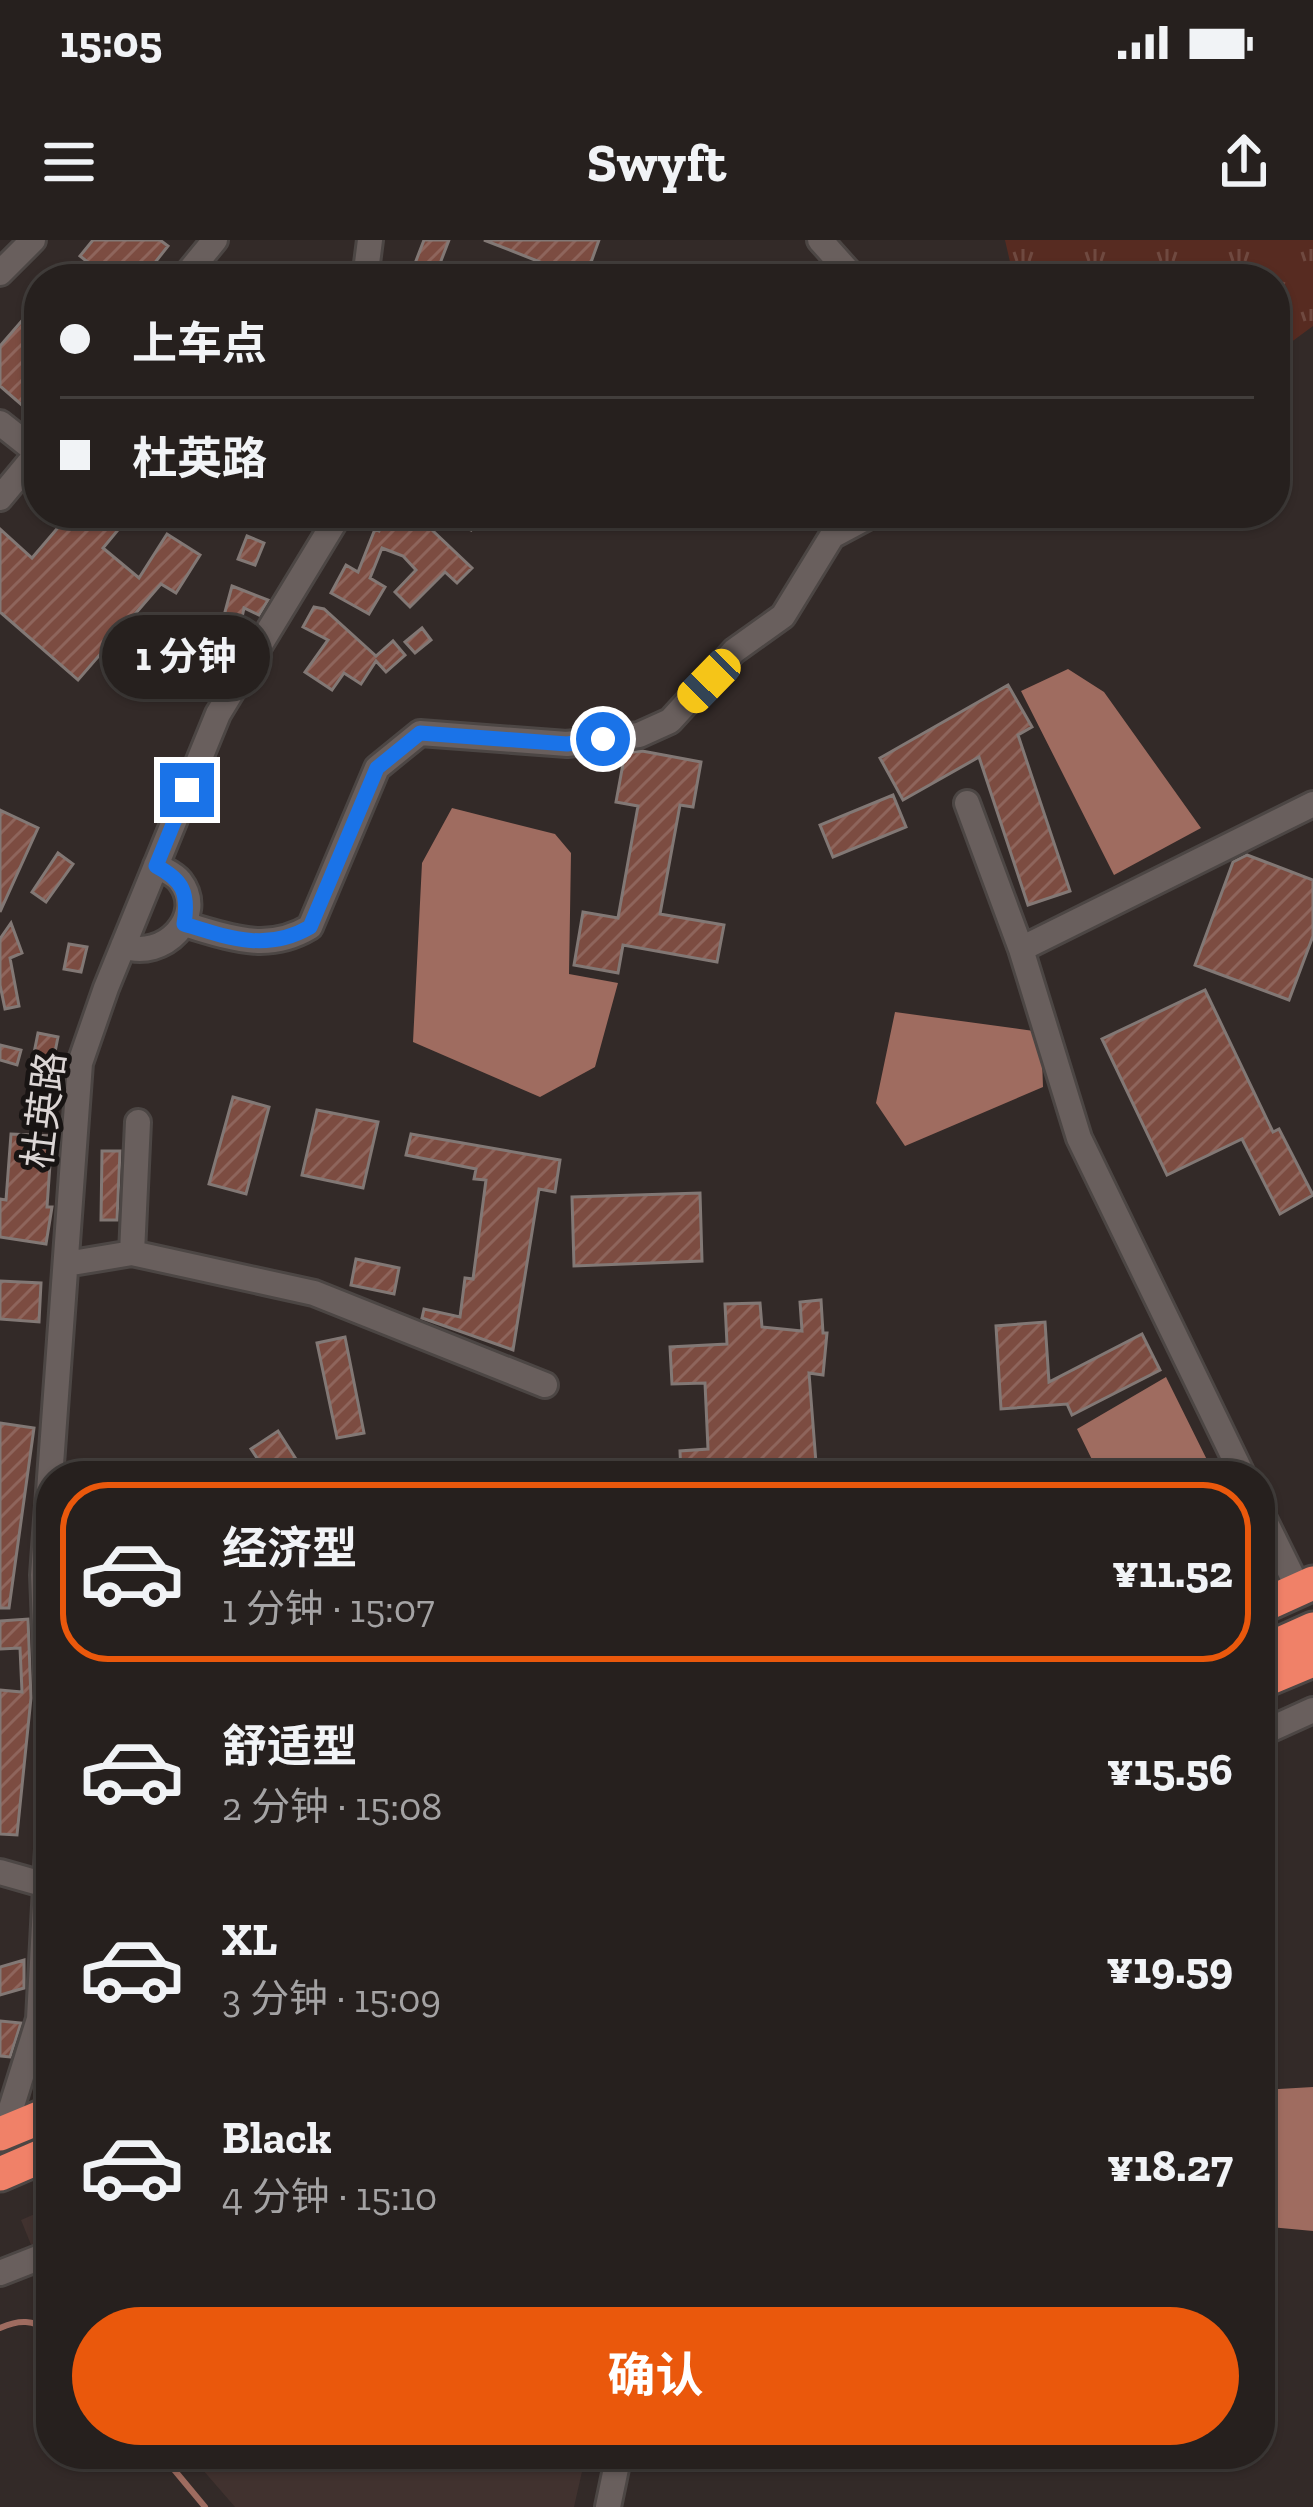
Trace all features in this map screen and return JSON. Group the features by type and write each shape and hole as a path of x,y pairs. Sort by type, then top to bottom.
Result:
{"highway":[{"path":"1275,1600 1306,1587"},
{"path":"1275,1646 1313,1630"},
{"path":"1275,1676 1313,1660"},
{"path":"0,2134 36,2119"},
{"path":"0,2174 36,2158"}],"street":[{"path":"0,273 33,240"},
{"path":"195,264 215,240"},
{"path":"820,240 842,264"},
{"path":"0,423 24,441"},
{"path":"0,498 24,469"},
{"name":"杜英路","path":"52,1461 80,1064 218,714 331,528"},
{"path":"184,924 245,942 287,940 310,927 377,768 420,733 567,744 639,735 670,721 734,651 783,616 832,536 847,528"},
{"path":"967,803 1021,949 1079,1138 1236,1461"},
{"path":"1021,949 1313,804"},
{"path":"123,946 140,952 155,949 184,924 186,893 178,878 156,866"},
{"path":"132,1252 138,1122"},
{"path":"66,1264 132,1252 314,1294 545,1385"},
{"path":"1275,1536 1306,1587"},
{"path":"1275,1727 1313,1711"},
{"path":"0,1872 36,1882"},
{"path":"0,2124 9,2115 36,2029"},
{"path":"0,2273 36,2259"},
{"path":"608,2507 616,2469"}],"shaded area":[{"path":"1068,669 1104,692 1201,828 1114,875 1021,691"},
{"path":"452,808 555,834 571,853 569,974 618,983 595,1067 540,1097 413,1042 422,863"},
{"path":"895,1012 1041,1032 1043,1087 905,1146 876,1103"},
{"path":"1166,1377 1208,1461 1093,1461 1077,1429"},
{"path":"1313,2087 1313,2231 1275,2227 1275,2089"},
{"path":"36,2214 36,2257 21,2220"},
{"path":"202,2469 583,2469 574,2507 235,2507"}],"green space":[{"path":"1005,240 1313,240 1313,326 1290,343 1290,264 1011,264"}],"building":[{"path":"93,240 160,240 168,246 154,264 90,264 80,256"},
{"path":"424,240 449,240 440,264 415,264"},
{"path":"484,240 599,240 590,264 545,264"},
{"path":"24,318 24,407 0,386 0,346"},
{"path":"58,528 120,528 103,548 139,578 167,534 200,555 176,593 161,584 78,680 0,612 0,529 32,558"},
{"path":"430,528 472,568 457,583 445,572 410,607 395,592 416,570 403,556 382,548 370,578 385,587 369,614 331,593 346,565 358,572 375,529"},
{"path":"247,536 264,543 255,565 238,559"},
{"path":"232,586 268,600 259,615 244,608 240,627 222,623"},
{"path":"314,607 324,609 376,656 393,641 405,655 386,672 376,661 361,684 344,673 332,690 305,672 328,640 303,627"},
{"path":"422,628 431,640 415,653 405,642"},
{"path":"1008,685 1032,727 1018,735 1070,891 1028,905 979,757 903,800 880,758"},
{"path":"642,751 701,762 693,807 680,805 660,914 724,925 717,962 623,945 618,973 574,965 583,912 618,918 638,806 616,802 625,753"},
{"path":"893,795 906,827 833,857 820,825"},
{"path":"0,810 38,828 0,912"},
{"path":"58,853 73,864 46,902 32,892"},
{"path":"1247,855 1313,880 1313,936 1289,1000 1195,965 1233,862"},
{"path":"11,923 22,953 10,958 19,1006 5,1009 0,939"},
{"path":"69,944 87,947 81,972 64,969"},
{"path":"1205,990 1273,1132 1279,1129 1313,1195 1280,1214 1242,1139 1167,1175 1102,1039"},
{"path":"38,1033 58,1037 52,1067 32,1063"},
{"path":"0,1045 21,1050 17,1065 0,1060"},
{"path":"233,1097 269,1107 246,1194 209,1184"},
{"path":"317,1110 378,1122 363,1188 302,1175"},
{"path":"11,1134 52,1136 47,1207 52,1207 46,1244 0,1237 0,1199 6,1200"},
{"path":"411,1134 560,1160 555,1192 539,1189 513,1350 422,1318 424,1309 460,1317 465,1278 473,1279 486,1180 474,1179 476,1169 406,1155"},
{"path":"102,1151 120,1151 117,1220 101,1220"},
{"path":"700,1193 702,1261 574,1266 572,1197"},
{"path":"356,1259 399,1268 394,1294 351,1285"},
{"path":"0,1281 41,1283 39,1322 0,1319"},
{"path":"821,1300 823,1333 827,1333 823,1375 809,1373 816,1461 680,1461 680,1451 708,1449 705,1383 672,1384 670,1347 727,1344 725,1304 760,1303 762,1327 802,1331 800,1302"},
{"path":"1045,1322 1049,1382 1142,1334 1160,1370 1072,1415 1067,1404 1001,1409 996,1326"},
{"path":"345,1337 364,1433 337,1438 317,1343"},
{"path":"0,1423 34,1428 9,1608 0,1608"},
{"path":"278,1431 297,1461 259,1461 251,1449"},
{"path":"28,1619 31,1698 17,1835 0,1834 0,1690 22,1692 20,1648 0,1649 0,1621"},
{"path":"24,1960 24,1988 0,1995 0,1967"},
{"path":"0,2021 21,2023 10,2057 0,2056"}],"waterway":[{"path":"0,2328 14,2323 36,2324"},
{"path":"173,2469 205,2507"}],"route":[{"path":"187,790 156,866 178,878 186,893 184,924 245,942 287,940 310,927 377,768 420,733 567,744 603,739"}]}
